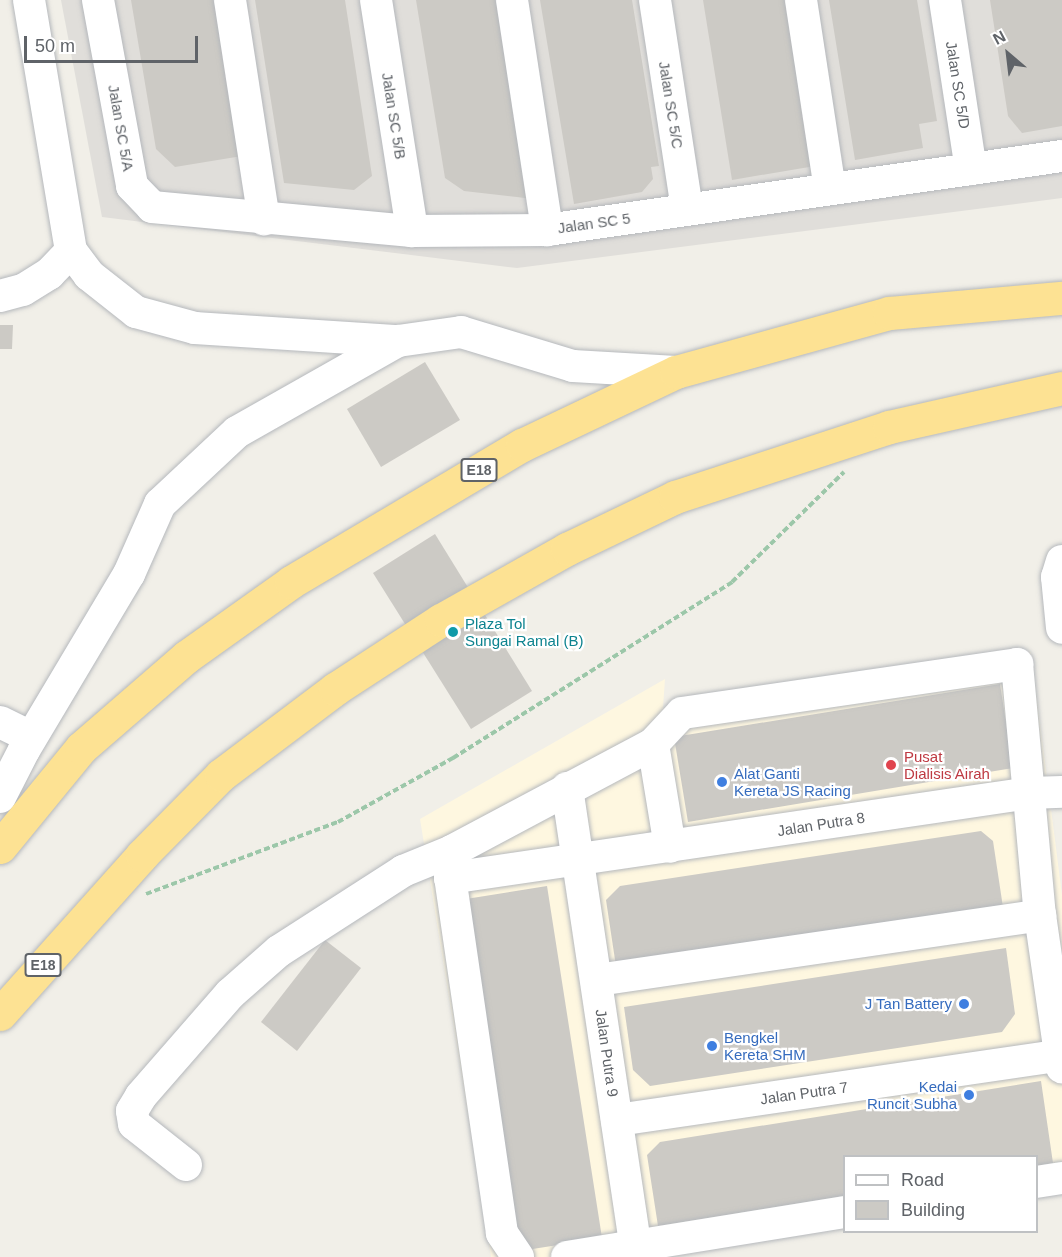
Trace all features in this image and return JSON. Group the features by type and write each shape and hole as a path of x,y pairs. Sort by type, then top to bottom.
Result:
{"highway":[{"name":"E18","path":"0,847 81,748 186,657 291,582 522,445 676,372 889,313 1062,298"},
{"name":"E18","path":"0,1014 142,855 221,775 335,689 441,620 567,549 675,497 889,427 1062,388"},
{"path":"1002,401 1062,411"}],"street":[{"path":"28,0 71,251 89,275 110,294 136,312 195,328 398,341 461,332 573,366 676,372"},
{"name":"Jalan SC 5/A","path":"98,0 132,186"},
{"path":"230,0 264,219"},
{"name":"Jalan SC 5/B","path":"376,0 412,231"},
{"path":"512,0 547,230"},
{"name":"Jalan SC 5/C","path":"655,0 687,210"},
{"path":"801,0 830,189"},
{"name":"Jalan SC 5/D","path":"945,0 971,169"},
{"name":"Jalan SC 5","path":"132,186 152,207 264,219 412,231 547,230 1062,156"},
{"path":"0,296 23,291 49,274 71,251"},
{"path":"0,797 31,737 129,574 160,504 237,432 398,341"},
{"path":"1062,561 1057,577 1062,628"},
{"path":"186,1165 134,1124 132,1111 141,1096 230,994 279,951 403,871 451,864 567,788 653,744 682,713 1017,664 1040,915 1061,1059"},
{"path":"0,722 31,737"},
{"path":"653,744 670,847"},
{"name":"Jalan Putra 9","path":"567,788 580,860 635,1245"},
{"name":"Jalan Putra 8","path":"451,864 580,860 1030,793 1062,792"},
{"path":"451,864 502,1233 518,1257"},
{"path":"597,980 1040,915"},
{"name":"Jalan Putra 7","path":"617,1120 1061,1059"},
{"path":"1038,1182 1062,1178"},
{"path":"567,1257 843,1212"}],"path":[{"path":"141,896 338,822 453,758 732,582 848,468"}],"shaded area":[{"path":"61,0 1062,0 1062,198 517,268 102,217"},
{"path":"1031,652 1062,895 1062,1193 1038,1197 1038,1155 843,1155 843,1227 651,1257 491,1257 420,819 665,679 663,708"}],"building":[{"path":"131,0 215,0 242,156 175,167 156,149"},
{"path":"255,0 345,0 372,176 354,190 284,183"},
{"path":"416,0 500,0 534,199 464,191 445,178"},
{"path":"540,0 632,0 659,166 651,167 653,179 642,192 574,204"},
{"path":"703,0 788,0 815,166 732,180"},
{"path":"829,0 917,0 937,121 919,124 923,148 855,160"},
{"path":"990,0 1062,0 1062,126 1022,133 1008,116"},
{"path":"0,325 13,325 12,349 0,349"},
{"path":"425,362 460,420 381,467 347,409"},
{"name":"Plaza Tol Sungai Ramal (B)","path":"435,534 532,691 471,729 373,573"},
{"path":"1000,684 1013,768 688,822 674,737"},
{"path":"981,831 993,841 1004,914 617,973 606,900 620,886"},
{"path":"547,886 602,1238 520,1251 466,899"},
{"path":"325,940 361,968 297,1051 261,1022"},
{"path":"1006,948 1015,1014 1002,1032 650,1086 633,1070 624,1007"},
{"path":"1041,1081 1053,1163 1038,1166 1038,1155 843,1155 843,1196 658,1226 647,1155 660,1142"}],"place":[{"name":"Plaza Tol Sungai Ramal (B)","path":"453,632"},
{"name":"Pusat Dialisis Airah","path":"891,765"},
{"name":"Alat Ganti Kereta JS Racing","path":"722,782"},
{"name":"J Tan Battery","path":"964,1004"},
{"name":"Bengkel Kereta SHM","path":"712,1046"},
{"name":"Kedai Runcit Subha","path":"969,1095"}]}
